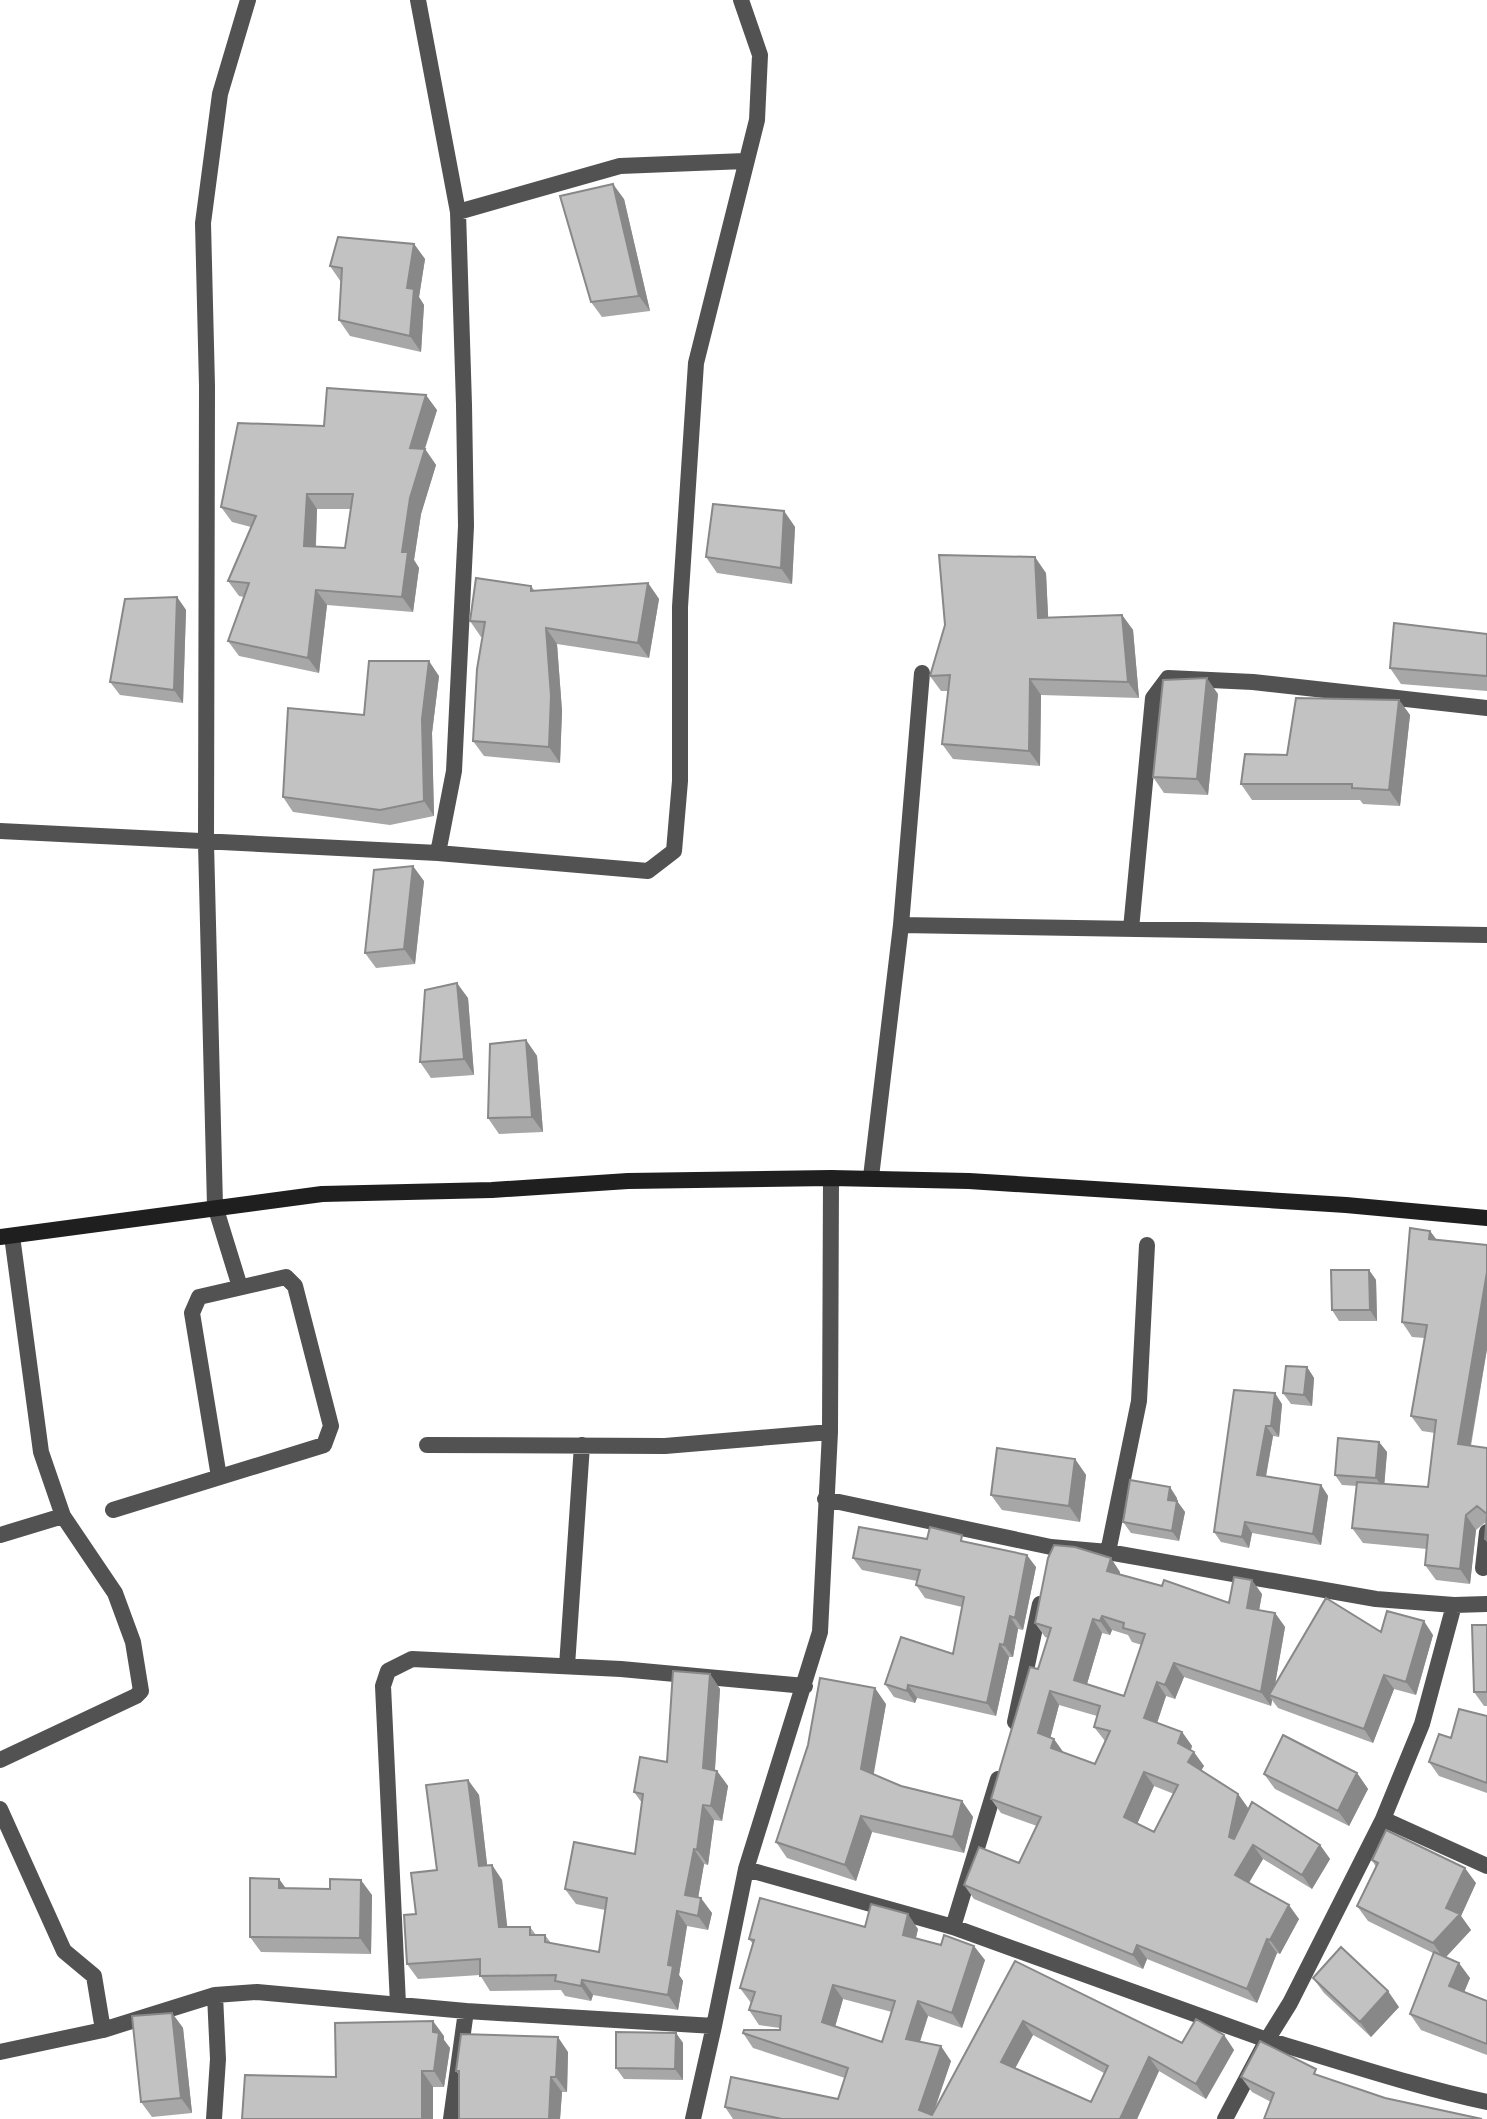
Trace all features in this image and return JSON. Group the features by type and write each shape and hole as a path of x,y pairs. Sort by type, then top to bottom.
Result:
{"main road":[{"path":"6,1236 322,1194 492,1190 628,1181 871,1177 1300,1202 1487,1218"}],"street":[{"path":"240,1287 215,1206 206,843 207,386 203,223 220,94 248,0"},
{"path":"418,0 458,212 466,526 454,771 438,853"},
{"path":"0,831 438,853 648,871 674,851 680,781 680,607 687,453 696,363 757,120 760,55 741,0"},
{"path":"458,212 620,166 745,161"},
{"path":"871,1177 901,925 922,673"},
{"path":"1131,929 1153,698 1168,678 1253,682 1487,708"},
{"path":"901,925 1487,935"},
{"path":"693,2119 746,1869 820,1632 830,1432 831,1178"},
{"path":"0,1760 141,1691 133,1642 115,1593 63,1516 41,1452 6,1236"},
{"path":"1108,1552 1139,1401 1147,1245"},
{"path":"113,1510 324,1445 331,1426 292,1281 278,1276 199,1297 192,1313 219,1477"},
{"path":"427,1445 665,1446 830,1432"},
{"path":"567,1666 582,1445"},
{"path":"825,1499 1049,1555 1108,1552 1376,1599 1454,1605 1487,1604"},
{"path":"0,1535 63,1516"},
{"path":"1483,1568 1487,1532"},
{"path":"1010,1738 1042,1592"},
{"path":"1225,2119 1290,2003 1383,1819 1422,1724 1454,1605"},
{"path":"398,2004 383,1686 388,1671 412,1659 567,1666 805,1686"},
{"path":"953,1927 1002,1766"},
{"path":"0,1809 64,1951 94,1976 103,2030"},
{"path":"1383,1819 1487,1866"},
{"path":"746,1869 953,1927 1267,2040 1375,2070 1419,2088 1487,2102"},
{"path":"0,2052 103,2030 215,1995 257,1992 466,2011 714,2026"},
{"path":"214,2119 218,2059 215,1995"},
{"path":"451,2119 466,2011"}],"building":[{"path":"613,184 639,296 591,302 560,196"},
{"path":"338,237 414,244 407,288 414,289 410,336 339,320 342,268 330,266"},
{"path":"327,388 426,395 410,448 425,449 410,498 402,552 408,552 402,597 316,590 308,658 228,641 249,583 228,581 256,516 221,507 238,423 324,426","holes":["307,494 353,494 345,548 304,546"]},
{"path":"713,504 784,511 781,568 706,557"},
{"path":"939,555 1035,557 1038,618 1122,615 1128,682 1030,679 1029,751 942,744 950,675 930,676 945,625"},
{"path":"476,578 531,586 531,591 648,583 638,643 546,628 551,696 549,747 473,741 477,669 485,622 470,621"},
{"path":"177,597 174,690 110,682 125,599"},
{"path":"1394,623 1487,634 1487,676 1390,668"},
{"path":"369,661 429,661 422,719 424,801 380,810 283,797 288,708 364,715"},
{"path":"1207,678 1197,779 1153,777 1163,680"},
{"path":"1296,698 1399,700 1389,790 1352,788 1352,784 1241,784 1245,754 1287,755"},
{"path":"413,866 404,949 365,953 374,870"},
{"path":"457,983 464,1059 420,1062 425,990"},
{"path":"526,1040 532,1117 488,1118 490,1044"},
{"path":"1410,1228 1430,1231 1429,1239 1487,1245 1487,1272 1458,1444 1487,1448 1487,1514 1477,1506 1466,1515 1460,1569 1425,1565 1428,1535 1352,1528 1357,1482 1428,1487 1436,1420 1411,1416 1427,1325 1402,1322"},
{"path":"1331,1270 1369,1270 1370,1310 1332,1310"},
{"path":"1286,1366 1307,1367 1304,1395 1283,1393"},
{"path":"1234,1390 1275,1393 1271,1426 1266,1426 1257,1475 1321,1485 1313,1534 1245,1522 1242,1537 1214,1532"},
{"path":"1338,1438 1379,1442 1376,1478 1335,1475"},
{"path":"997,1448 1075,1459 1069,1506 991,1495"},
{"path":"1130,1480 1170,1487 1168,1500 1177,1501 1172,1531 1123,1522"},
{"path":"859,1527 927,1539 930,1527 962,1535 961,1541 1027,1555 1015,1618 1010,1616 1004,1645 1000,1644 987,1703 908,1685 907,1691 885,1684 901,1637 953,1654 964,1597 916,1585 920,1570 853,1558"},
{"path":"1054,1545 1075,1547 1111,1558 1107,1571 1162,1586 1164,1580 1229,1603 1234,1577 1252,1580 1247,1608 1275,1613 1261,1692 1174,1663 1165,1685 1157,1682 1144,1718 1182,1732 1178,1743 1194,1752 1188,1762 1238,1794 1229,1837 1234,1839 1252,1802 1320,1845 1302,1875 1253,1845 1235,1875 1289,1905 1270,1940 1267,1939 1247,1989 1137,1945 1133,1955 964,1885 979,1847 1019,1863 1041,1817 991,1799 1030,1667 1038,1669 1051,1628 1035,1623 1048,1558","holes":["1102,1616 1124,1623 1123,1628 1145,1634 1124,1696 1074,1680 1093,1619 1100,1621","1050,1691 1100,1706 1094,1727 1110,1731 1095,1764 1051,1748 1054,1739 1038,1733","1144,1772 1178,1785 1154,1832 1124,1817"]},
{"path":"1326,1598 1381,1632 1387,1611 1424,1621 1406,1682 1384,1675 1364,1729 1269,1695"},
{"path":"1472,1625 1487,1625 1487,1692 1474,1692"},
{"path":"673,1671 710,1674 703,1768 717,1771 711,1806 703,1805 697,1850 694,1849 685,1895 701,1898 698,1916 677,1911 668,1965 673,1966 668,1995 582,1980 581,1986 555,1981 556,1975 480,1976 480,1959 407,1964 404,1915 416,1914 411,1873 437,1870 426,1785 468,1780 479,1866 492,1865 499,1927 530,1927 530,1935 545,1935 545,1942 599,1952 607,1898 565,1889 574,1842 635,1854 643,1794 634,1792 640,1757 667,1762"},
{"path":"820,1678 875,1688 861,1769 901,1786 962,1801 953,1837 861,1816 845,1865 776,1842 808,1745"},
{"path":"1459,1709 1487,1716 1487,1783 1429,1762 1439,1734 1451,1738"},
{"path":"1283,1735 1357,1773 1338,1811 1264,1774"},
{"path":"1386,1830 1465,1868 1446,1908 1460,1914 1433,1943 1357,1906 1378,1863 1372,1860"},
{"path":"250,1878 279,1879 279,1888 330,1889 330,1879 361,1880 360,1938 250,1937"},
{"path":"760,1898 865,1927 871,1904 908,1914 903,1935 941,1945 944,1935 974,1946 952,2013 918,2001 906,2039 941,2046 919,2110 932,2115 1015,1961 1182,2043 1196,2019 1224,2035 1196,2084 1149,2057 1120,2119 782,2119 725,2107 731,2077 838,2099 848,2068 743,2033 744,2030 780,2030 781,2016 749,2010 755,1992 740,1988 754,1940 749,1939","holes":["833,1985 895,2001 882,2042 822,2022","1023,2021 1108,2066 1091,2102 1001,2062"]},
{"path":"1341,1947 1388,1991 1360,2022 1313,1978"},
{"path":"1434,1952 1459,1963 1449,1986 1487,2001 1487,2044 1410,2014"},
{"path":"172,2013 181,2098 141,2102 132,2016"},
{"path":"433,2021 433,2032 439,2033 434,2071 422,2071 422,2119 242,2119 245,2075 336,2077 335,2023"},
{"path":"616,2032 676,2033 675,2069 616,2068"},
{"path":"461,2034 558,2037 556,2077 551,2077 549,2119 459,2119 459,2071 456,2071"},
{"path":"1260,2041 1316,2069 1314,2074 1385,2098 1482,2119 1264,2119 1274,2093 1241,2077"}]}
